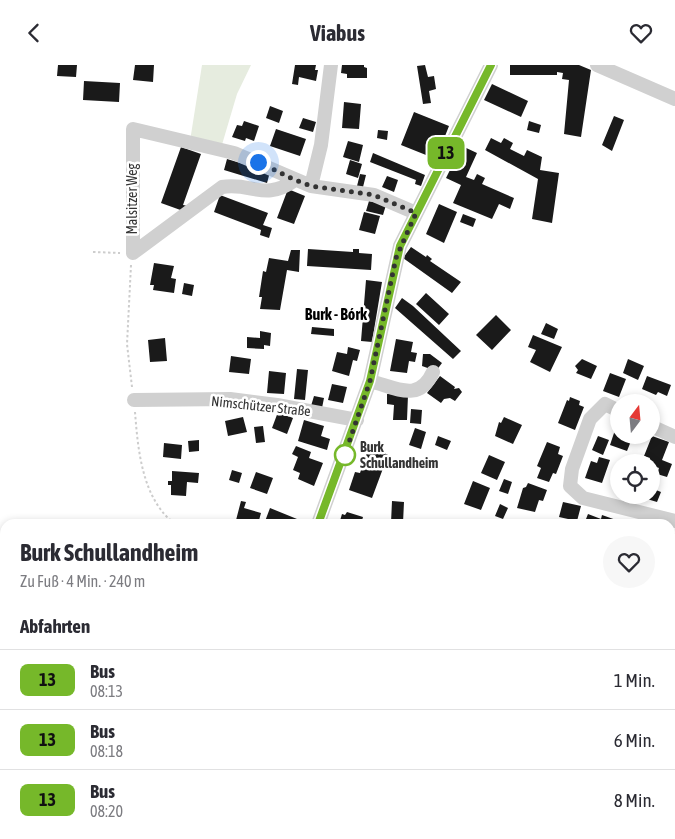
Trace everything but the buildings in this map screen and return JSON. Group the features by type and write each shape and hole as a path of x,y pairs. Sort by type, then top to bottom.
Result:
{"street":[{"path":"311,186 321,145 331,65"},
{"path":"320,519 370,381 396,258 416,213 491,65"},
{"path":"597,65 675,99"},
{"name":"Malsitzer Weg","path":"133,253 133,129 234,153 311,186 374,195 416,213"},
{"name":"Malsitzer Weg","path":"133,253 222,187 231,186 266,192 281,188 295,180"},
{"path":"370,381 411,391 419,391 429,381 433,372"},
{"name":"Nimschützer Straße","path":"134,400 230,399 277,405 357,420"},
{"path":"610,407 604,404 590,419 572,469 570,486 583,498 667,519"},
{"path":"660,430 675,437"}],"path":[{"path":"93,252 133,253"}],"shaded area":[{"path":"202,65 251,65 237,94 221,148 190,141"}],"bus line":[{"name":"13","path":"320,519 370,381 400,246 491,65"}],"place":[{"name":"Burk Schullandheim","path":"345,455"}],"district":[{"name":"Burk - Bórk","path":"336,314"}],"route":[{"path":"258,162 311,186 352,190 374,195 416,213 396,258 370,381 344,457 345,455"}]}
